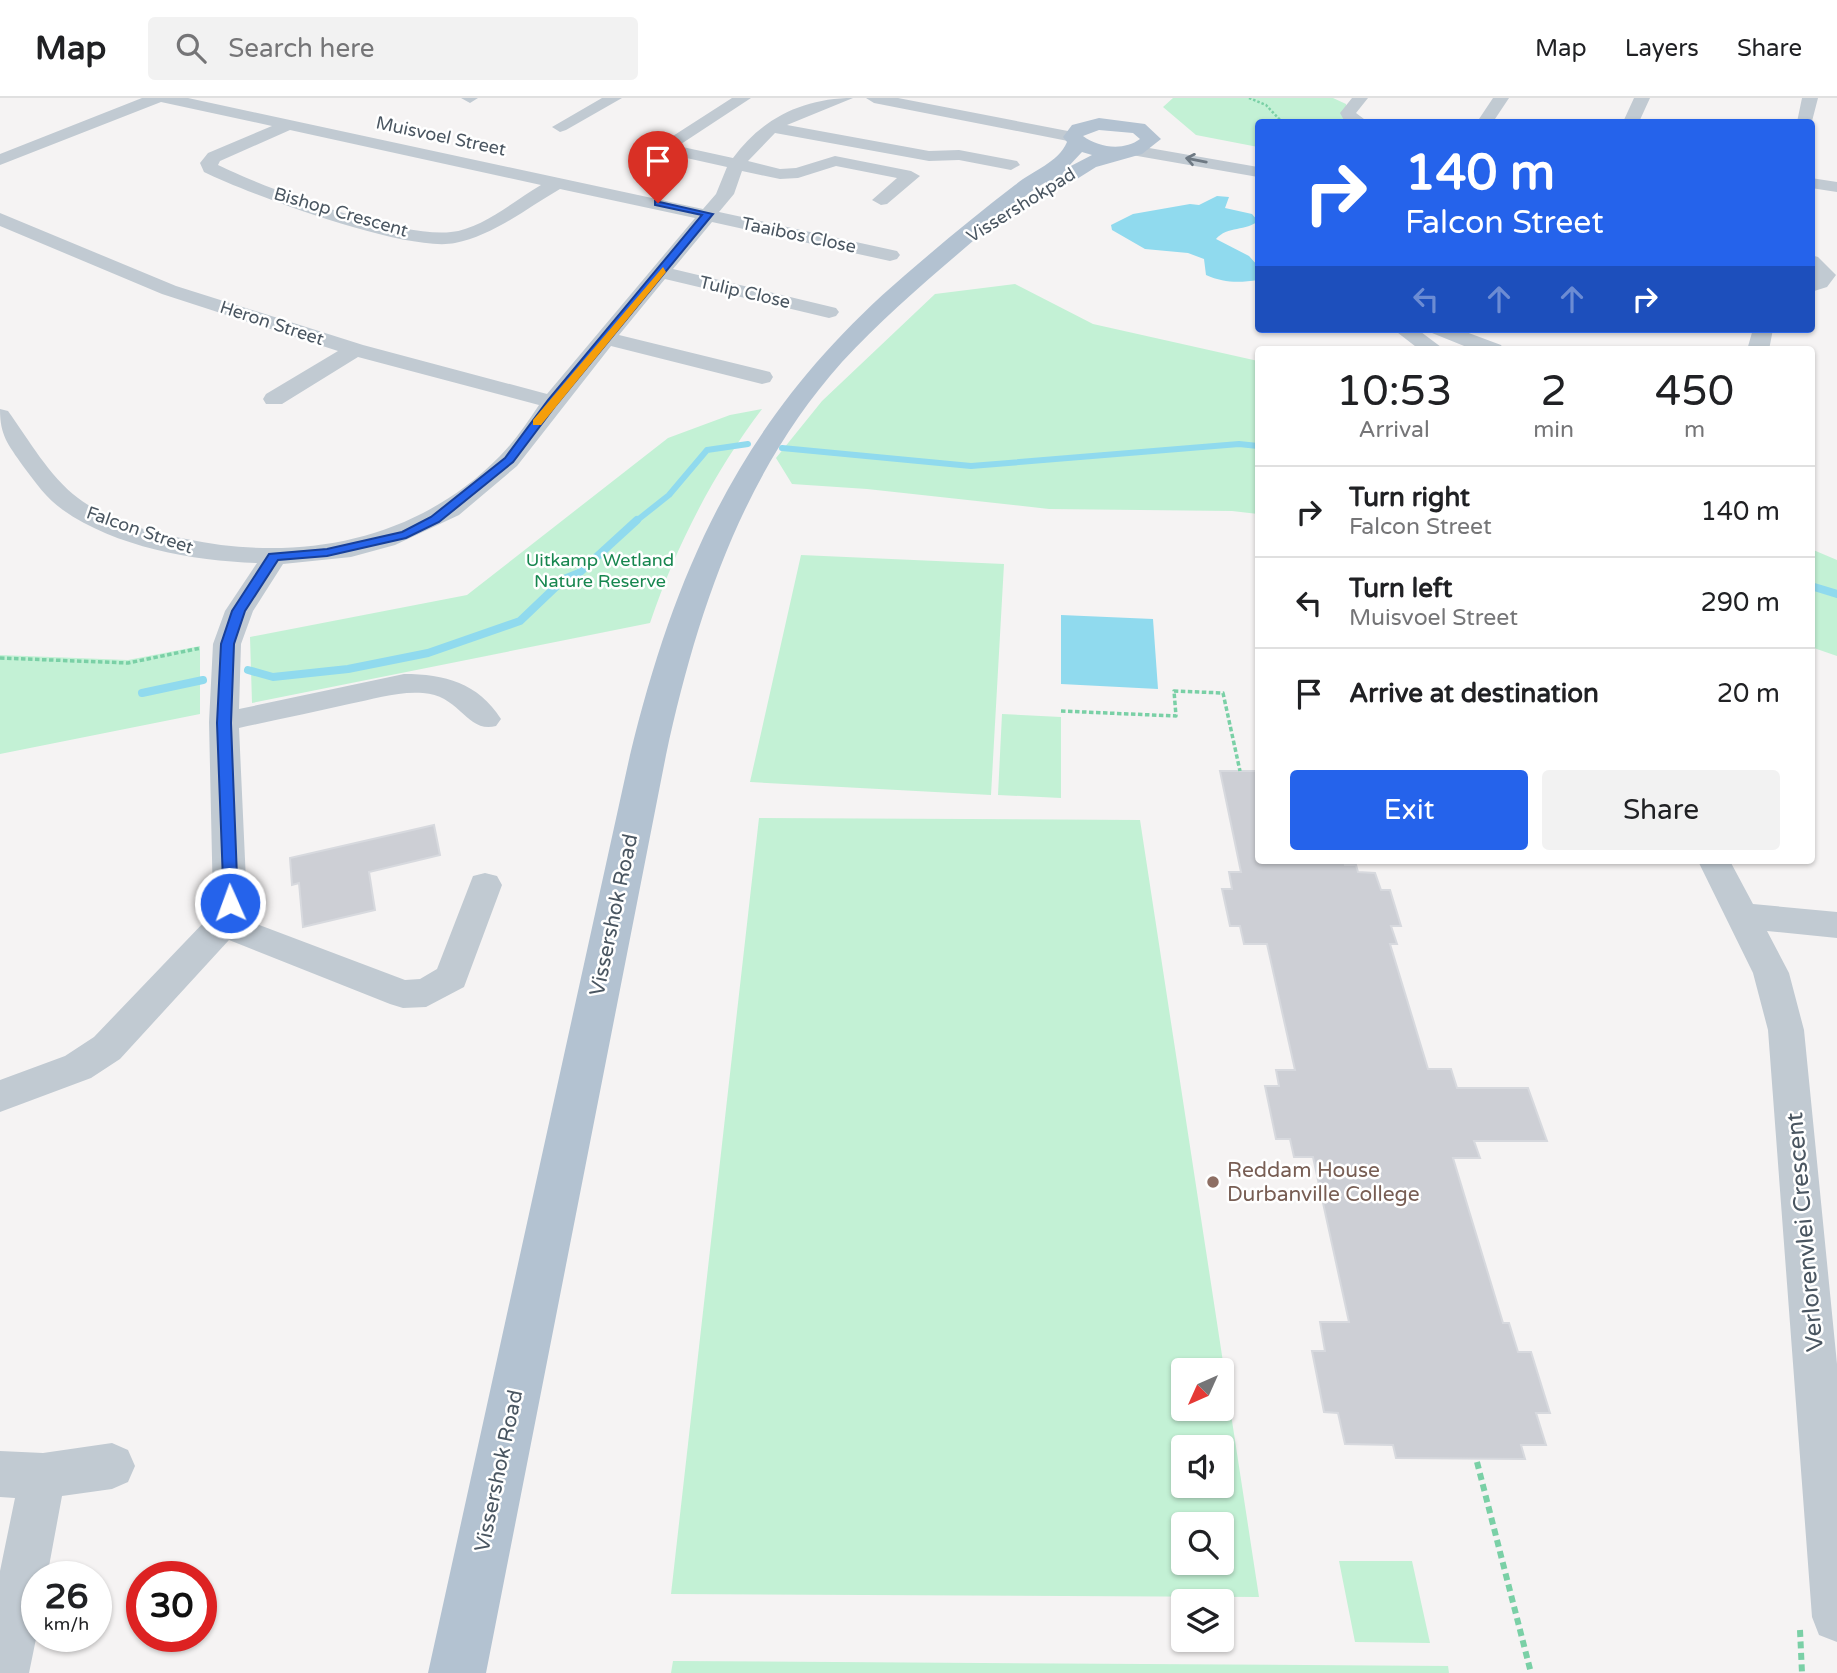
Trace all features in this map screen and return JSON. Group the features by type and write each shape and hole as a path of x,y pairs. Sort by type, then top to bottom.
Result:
{"main road":[{"name":"Vissershokpad","path":"955,247 1026,186 1068,156 1084,132 1130,106 1132,115 1156,134"},
{"path":"1084,132 1156,134"},
{"path":"1084,132 1095,149 1127,151 1148,144 1156,134"},
{"name":"Vissershokpad","path":"955,247 1089,163 1127,151"},
{"name":"Vissershok Road","path":"457,1673 661,693 694,587 748,470 809,385 871,318 955,247"}],"street":[{"path":"0,160 156,98"},
{"name":"Muisvoel Street","path":"166,98 708,214"},
{"path":"560,127 614,98"},
{"path":"743,98 669,146 676,152 790,174 822,163 843,162 911,176 881,200"},
{"name":"Falcon Street","path":"0,416 55,489 82,511 192,550 274,556 368,545 422,527 471,493 509,460 552,402 726,192 737,164 771,127 804,104 845,98"},
{"path":"874,98 1084,132"},
{"path":"919,98 1084,132"},
{"path":"1487,119 1500,98"},
{"path":"1632,119 1642,98"},
{"path":"1806,119 1810,98"},
{"path":"1355,99 1348,115 1355,119"},
{"name":"Bishop Crescent","path":"288,125 214,158 209,163 210,168 349,219 438,238 468,233 557,183"},
{"path":"771,127 929,156 959,155 1011,165"},
{"path":"1156,134 1255,156"},
{"path":"1127,151 1255,172"},
{"path":"1815,184 1837,187"},
{"name":"Taaibos Close","path":"708,214 890,255"},
{"name":"Heron Street","path":"0,219 169,290 355,350 552,402"},
{"name":"Tulip Close","path":"661,272 829,312"},
{"path":"1410,333 1428,346"},
{"path":"1449,333 1483,346"},
{"path":"606,338 762,377"},
{"path":"274,399 355,350"},
{"path":"0,1096 78,1067 107,1048 207,944 222,924 230,903 224,723 228,644 239,611 274,556"},
{"name":"Verlorenvlei Crescent","path":"1716,864 1771,973 1786,1030 1837,1617"},
{"path":"222,924 403,995 426,993 452,977 485,885"},
{"path":"1744,916 1837,925"},
{"path":"4,1673 21,1475 112,1465"}],"lane":[{"path":"224,723 404,683 433,683 459,690 486,719"}],"path":[{"path":"1249,98 1266,105 1279,119"},
{"path":"0,658 128,663 228,644"},
{"path":"1061,711 1176,716 1174,691 1223,693 1240,771"},
{"path":"1477,1462 1531,1673"}],"green space":[{"path":"1173,98 1333,98 1346,104 1347,119 1255,119 1255,146 1196,135 1163,107"},
{"path":"1015,284 1093,324 1255,360 1255,514 1232,511 1049,509 867,489 792,484 776,458 822,401 935,294"},
{"name":"Uitkamp Wetland Nature Reserve","path":"762,409 727,459 697,512 650,623 252,703 250,637 467,595 668,438 730,415"},
{"path":"1815,551 1837,560 1837,656 1815,648"},
{"path":"801,555 1004,564 991,795 750,782"},
{"path":"200,646 200,714 0,754 0,655 128,660"},
{"path":"1002,714 1061,717 1061,798 998,795"},
{"path":"759,818 1140,820 1222,1358 1171,1358 1171,1421 1232,1421 1259,1597 1234,1597 1234,1589 1171,1589 1171,1597 671,1594"},
{"path":"1339,1561 1412,1561 1430,1643 1355,1642"},
{"path":"673,1661 1448,1666 1449,1673 671,1673"}],"water":[{"path":"1217,196 1229,197 1225,208 1252,214 1255,218 1253,224 1226,232 1216,239 1249,256 1255,263 1255,280 1232,282 1213,278 1206,275 1204,259 1188,253 1145,249 1112,230 1111,225 1133,214 1190,204 1199,205"},
{"path":"1061,615 1153,619 1158,689 1061,684"}],"building":[{"path":"1220,771 1255,771 1255,864 1356,865 1358,872 1375,873 1381,890 1390,890 1401,926 1391,926 1397,944 1390,944 1428,1069 1451,1069 1457,1088 1528,1088 1547,1141 1474,1141 1480,1158 1453,1158 1503,1323 1509,1323 1518,1352 1531,1352 1550,1413 1536,1413 1546,1445 1521,1445 1525,1459 1396,1458 1393,1445 1345,1444 1338,1413 1324,1412 1312,1351 1325,1351 1320,1322 1349,1322 1313,1157 1294,1157 1290,1139 1276,1139 1265,1086 1279,1086 1276,1070 1295,1070 1267,944 1244,944 1240,926 1230,926 1222,889 1232,889 1229,872 1241,872"},
{"path":"434,825 440,855 369,872 375,910 303,927 299,883 292,885 290,858"}],"waterway":[{"path":"635,522 669,495 707,450 748,444"},
{"path":"782,448 971,466 1239,444 1255,446"},
{"path":"248,670 273,677 348,669 428,653 520,621 564,579 579,573 637,520"},
{"path":"1815,587 1837,594"},
{"path":"142,693 203,680"}],"slow traffic":[{"path":"537,423 663,270"}],"place":[{"name":"Reddam House Durbanville College","path":"1213,1182"}],"route":[{"path":"230,903 224,723 228,644 239,611 274,556 327,553 388,541 406,534 435,519 471,493 509,460 552,402 708,214 658,203"}]}
